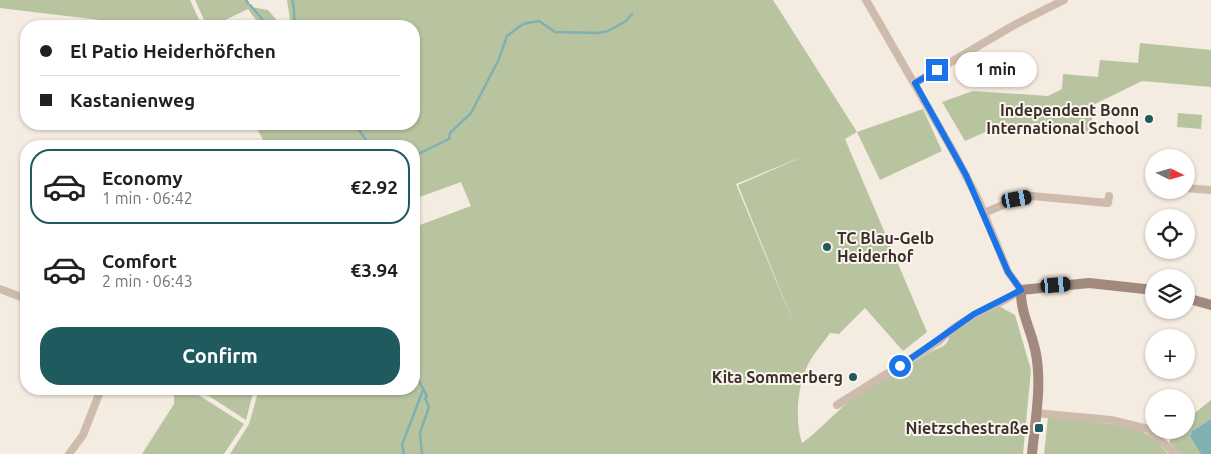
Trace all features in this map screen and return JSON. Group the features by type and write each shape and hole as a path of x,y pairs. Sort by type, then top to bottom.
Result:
{"street":[{"path":"866,0 953,150 984,213 1008,272 1021,290 1021,308 1036,354 1036,413 1032,454"},
{"path":"915,83 1016,24 1064,0"},
{"path":"1195,189 1211,190"},
{"path":"984,213 1017,199 1032,196 1108,203 1109,196"},
{"path":"837,405 938,341 951,328 1021,290 1089,283 1145,289"},
{"path":"0,289 20,297"},
{"path":"1195,301 1211,305"},
{"path":"69,454 83,435 99,395"},
{"path":"1036,413 1111,420 1148,428 1175,454"}],"green space":[{"path":"0,0 190,0 199,20 100,20 0,8"},
{"path":"195,0 245,0 251,7 268,10 277,20 256,20 248,9 225,20 204,20"},
{"path":"287,0 773,0 857,132 845,139 927,332 903,351 865,308 839,334 830,333 808,364 803,377 799,396 798,416 802,443 858,395 929,352 942,347 948,341 950,331 999,306 1015,315 1031,370 1023,454 230,454 249,424 257,395 420,395 420,225 471,206 461,182 420,197 420,140 263,140 258,130 420,130 420,20 290,20","holes":["809,154 738,185 798,334 736,184"]},
{"path":"1140,43 1211,50 1211,87 1142,81 1093,105 1091,134 999,126 965,141 942,102 973,91 1048,96 1062,89 1063,74 1098,77 1100,60 1138,63"},
{"path":"923,109 942,151 880,180 857,132"},
{"path":"1178,113 1202,115 1201,129 1177,127"},
{"path":"174,395 198,395 244,424 224,454 142,454 174,404"},
{"path":"207,395 252,395 246,420"},
{"path":"1211,400 1211,419 1195,429 1195,413"},
{"path":"1048,417 1136,427 1145,433 1145,439 1154,439 1168,454 1044,454"},
{"path":"1171,439 1192,439 1201,454 1180,454 1169,442"}],"water":[{"path":"1211,419 1211,454 1201,454 1192,439 1195,439 1195,429"}],"waterway":[{"path":"292,0 294,20"},
{"path":"250,5 263,20"},
{"path":"420,153 449,139 450,133 471,113 499,59 507,36 523,24 539,21 555,32 598,33 608,31 626,21 632,14"},
{"path":"359,130 366,140"},
{"path":"420,383 427,396 425,398 429,407 420,433 422,454"},
{"path":"404,454 402,445 423,390"}],"place":[{"name":"Independent Bonn International School","path":"1149,119"},
{"name":"TC Blau-Gelb Heiderhof","path":"827,247"},
{"name":"Kita Sommerberg","path":"853,377"},
{"name":"Nietzschestraße","path":"1039,428"}],"route":[{"path":"900,366 938,341 951,328 1021,290 1013,282 966,175 915,83 937,70"}]}
